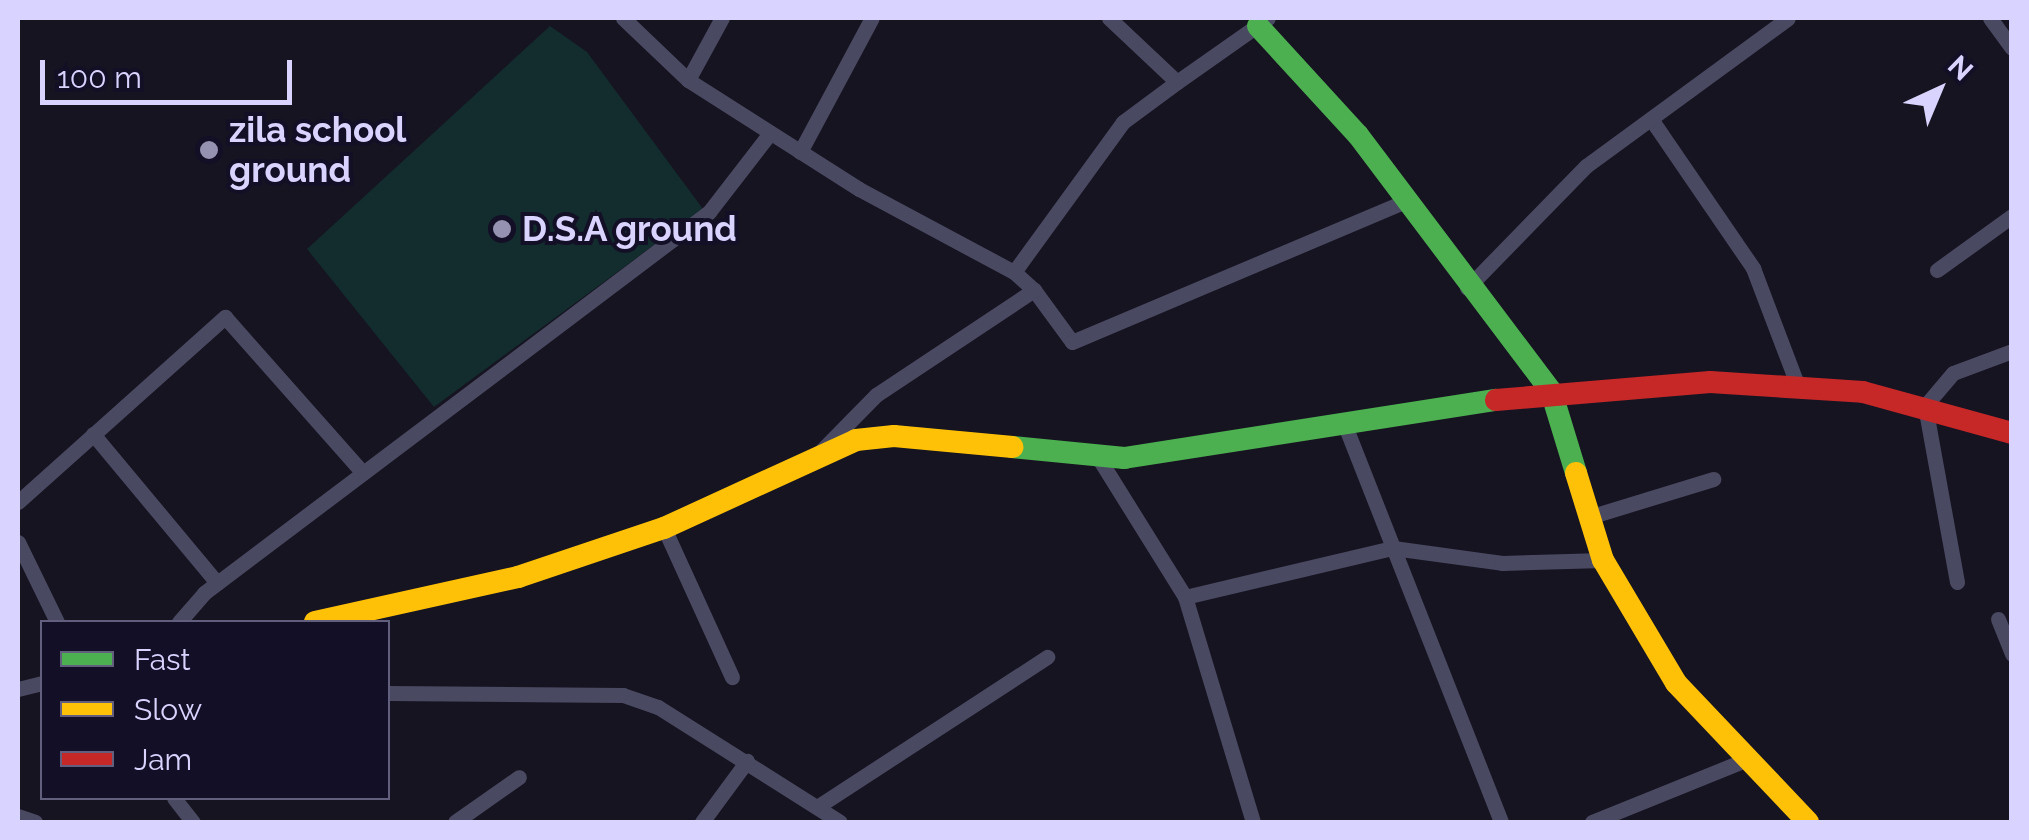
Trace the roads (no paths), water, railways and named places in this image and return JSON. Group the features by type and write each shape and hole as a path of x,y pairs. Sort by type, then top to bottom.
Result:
{"street":[{"path":"623,18 688,80 800,152 1014,272 1034,290 1072,342 1406,201"},
{"path":"688,80 722,18"},
{"path":"800,152 872,18"},
{"path":"1108,18 1177,82"},
{"path":"1467,288 1586,166 1788,18"},
{"path":"1990,18 2012,48"},
{"path":"1014,272 1124,122 1263,22 1358,135 1467,288 1550,391 1602,560 1676,683 1808,822"},
{"path":"1651,119 1753,268 1799,389"},
{"path":"181,620 217,583 710,212 770,133"},
{"path":"1937,270 2012,216"},
{"path":"812,460 876,395 1034,290"},
{"path":"18,502 225,317 363,473"},
{"path":"1925,406 1953,373 2012,351"},
{"path":"324,620 518,577 664,528 856,440 894,436 1098,456 1550,391 1667,382 1863,392 2012,433"},
{"path":"1925,406 1958,582"},
{"path":"1344,423 1500,822"},
{"path":"93,434 217,583"},
{"path":"1098,456 1185,597 1253,822"},
{"path":"1589,517 1713,479"},
{"path":"664,528 732,677"},
{"path":"18,542 56,620"},
{"path":"1185,597 1393,548 1502,563 1602,560"},
{"path":"1998,619 2012,654"},
{"path":"816,807 1047,657"},
{"path":"390,693 623,695 658,708 840,822"},
{"path":"1592,822 1748,759"},
{"path":"702,822 747,761"},
{"path":"455,822 519,777"},
{"path":"176,800 193,822"},
{"path":"18,816 36,822"}],"place":[{"name":"zila school ground","path":"209,150"},
{"name":"D.S.A ground","path":"502,229"}]}
